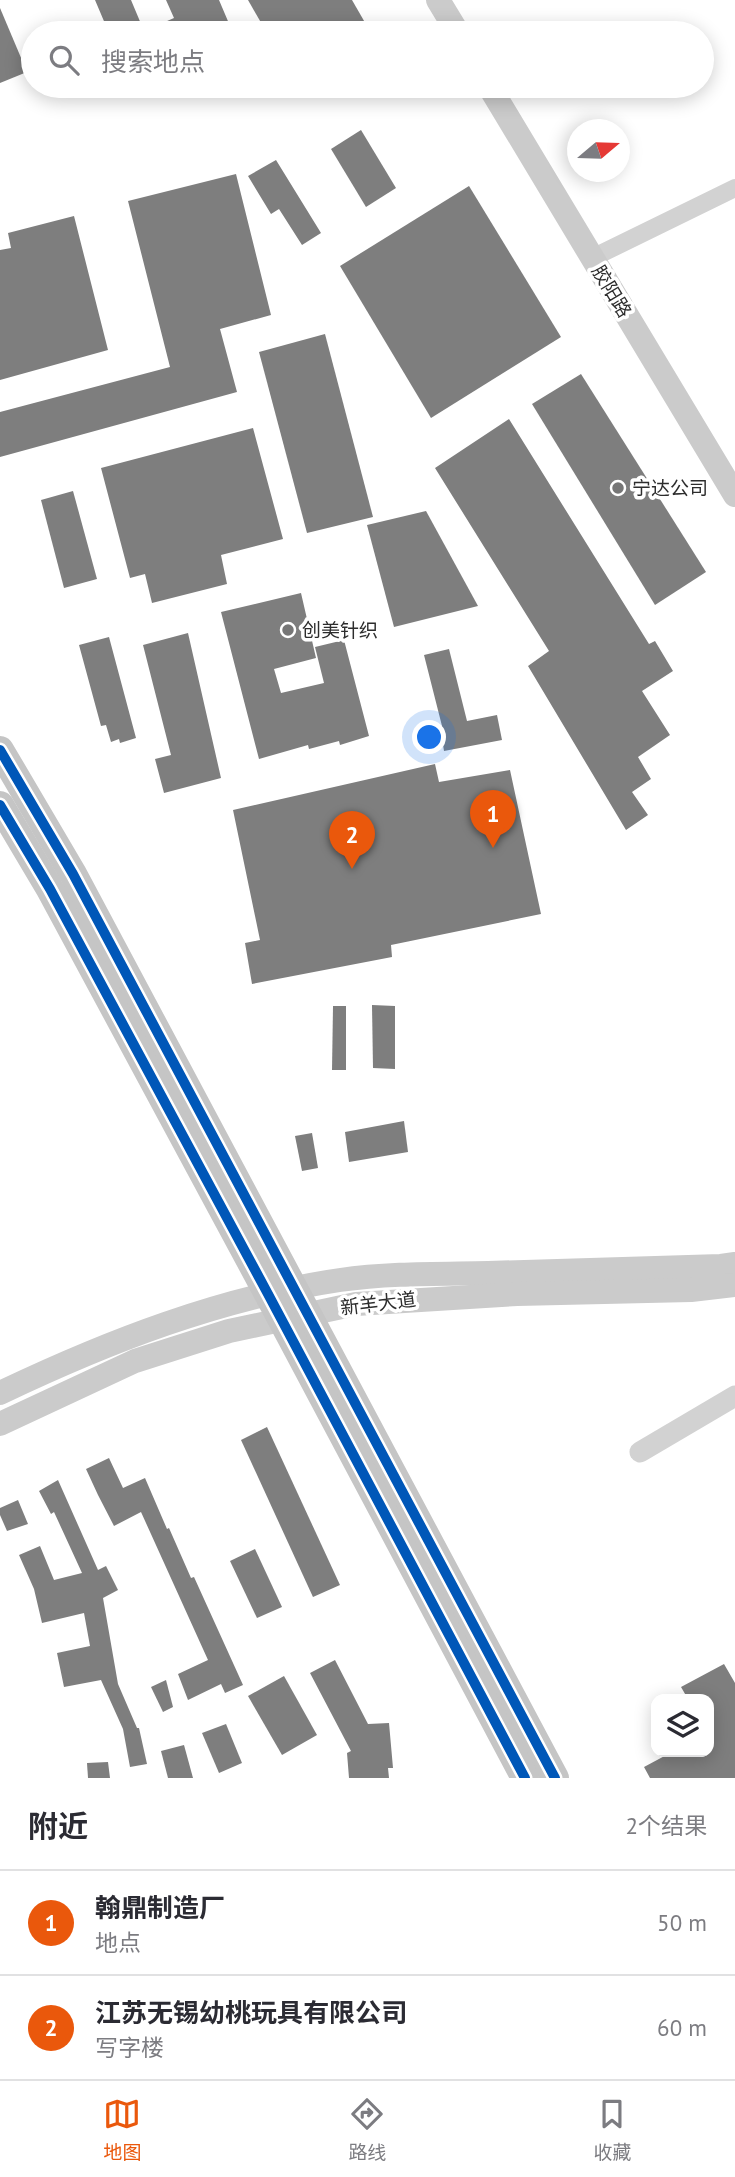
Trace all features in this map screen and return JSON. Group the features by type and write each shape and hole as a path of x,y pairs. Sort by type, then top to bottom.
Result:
{"main road":[{"path":"438,0 451,21"},
{"name":"胶阳路","path":"496,98 735,495"},
{"path":"0,750 73,874 524,1778"},
{"path":"0,805 281,1291"},
{"name":"新羊大道","path":"0,1393 68,1361 145,1330 222,1305 342,1280 435,1273 708,1267 735,1264"},
{"name":"新羊大道","path":"0,1424 135,1361 229,1331 356,1304 416,1298 691,1290 735,1285"},
{"path":"294,1317 555,1778"}],"street":[{"path":"592,258 735,188"},
{"path":"640,1452 735,1396"}],"building":[{"path":"95,0 131,0 140,21 104,21"},
{"path":"166,0 219,0 228,21 167,21 174,18"},
{"path":"248,0 352,0 364,21 260,21"},
{"path":"0,8 21,58 21,74 0,83"},
{"path":"361,130 396,188 366,207 331,149"},
{"path":"276,160 321,233 302,245 279,209 271,214 248,176"},
{"path":"236,174 271,315 220,329 237,392 0,457 0,412 170,367 128,201"},
{"path":"469,186 561,337 431,418 340,266"},
{"path":"74,216 108,350 0,380 0,250 11,248 8,233"},
{"path":"325,334 373,517 307,533 259,352"},
{"name":"宁达公司","path":"581,374 706,572 655,605 532,404"},
{"path":"509,419 649,644 655,641 673,671 642,691 670,735 638,757 651,779 632,792 648,815 626,830 528,666 549,651 435,468"},
{"path":"253,428 283,539 221,555 227,584 152,603 145,574 130,578 101,468"},
{"path":"73,491 97,579 64,588 41,500"},
{"path":"426,511 478,606 394,627 367,525"},
{"path":"301,593 316,658 274,669 281,693 324,683 315,647 344,640 369,736 340,745 339,741 309,749 308,745 259,759 221,612"},
{"path":"188,633 221,778 164,793 155,759 171,755 143,645"},
{"path":"109,637 136,738 120,743 119,739 111,742 106,725 101,726 79,645"},
{"path":"449,649 467,721 497,715 502,740 444,751 442,726 424,655"},
{"path":"435,764 439,782 510,770 541,914 391,945 392,957 252,984 245,943 260,940 233,810"},
{"path":"372,1005 395,1006 395,1069 373,1068"},
{"path":"333,1006 346,1006 346,1070 332,1070"},
{"path":"404,1121 408,1152 349,1162 345,1132"},
{"path":"312,1133 318,1168 302,1171 295,1136"},
{"path":"267,1427 340,1585 313,1597 241,1440"},
{"path":"109,1458 123,1488 145,1478 243,1685 225,1693 221,1684 188,1700 178,1674 208,1660 141,1512 114,1526 98,1495 86,1469"},
{"path":"58,1480 98,1570 106,1566 118,1590 103,1598 118,1684 139,1728 147,1764 130,1767 123,1729 101,1680 64,1687 57,1653 90,1646 84,1613 42,1623 34,1589 19,1555 40,1546 54,1580 82,1573 54,1512 51,1514 39,1491"},
{"path":"18,1500 28,1524 7,1531 0,1508"},
{"path":"255,1549 282,1607 257,1618 230,1561"},
{"path":"335,1660 368,1724 389,1723 393,1768 388,1768 389,1778 349,1778 347,1753 351,1751 310,1673"},
{"path":"724,1664 735,1683 735,1778 650,1778 644,1767 663,1757 714,1757 714,1694 685,1694 681,1687"},
{"path":"284,1676 317,1735 282,1755 248,1696"},
{"path":"166,1680 173,1707 163,1712 151,1687"},
{"path":"226,1724 242,1763 219,1773 202,1733"},
{"path":"184,1745 193,1778 168,1778 161,1751"},
{"path":"108,1762 110,1778 88,1778 87,1763"}],"cycle path":[{"path":"0,750 73,874 555,1778"},
{"path":"0,805 50,889 525,1778"}],"place":[{"name":"宁达公司","path":"618,488"},
{"name":"创美针织","path":"288,630"},
{"name":"翰鼎制造厂","path":"493,848"},
{"name":"江苏无锡幼桃玩具有限公司","path":"352,869"}]}
